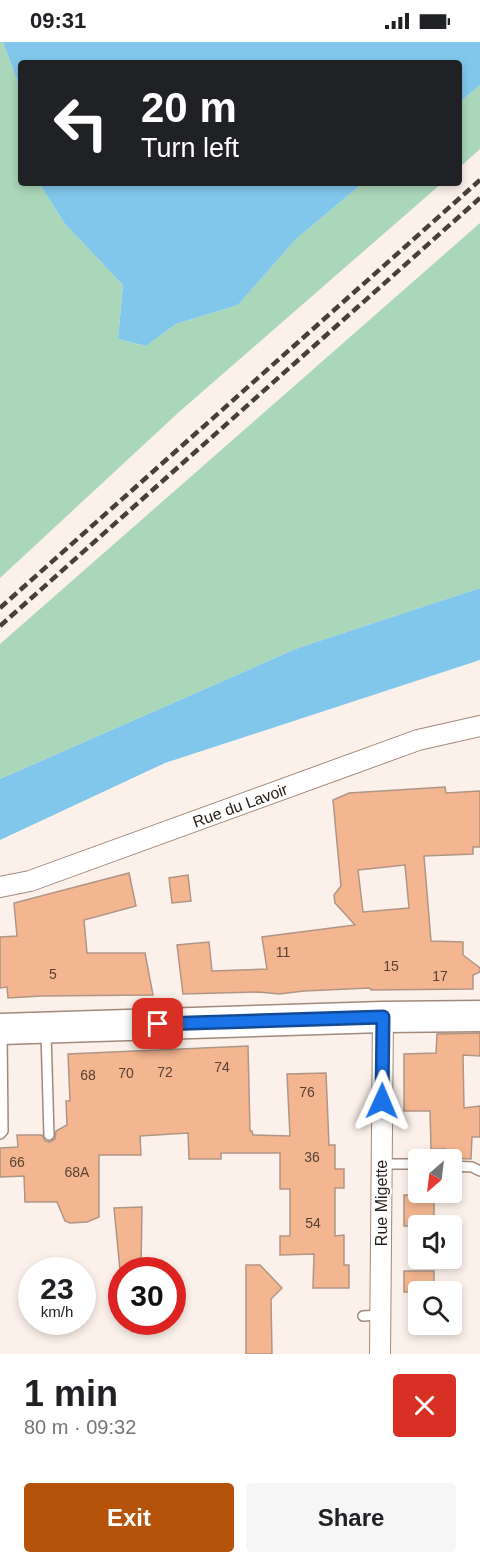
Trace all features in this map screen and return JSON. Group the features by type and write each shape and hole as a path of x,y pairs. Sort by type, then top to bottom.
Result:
{"main road":[{"path":"1,1029 480,1016"}],"street":[{"name":"Rue du Lavoir","path":"0,887 30,881 418,740 480,726"},
{"name":"Rue Migette","path":"380,1354 372,1316 382,1164 383,1017"}],"lane":[{"path":"46,1028 49,1135"},
{"path":"0,1134 3,1131 1,1029"},
{"path":"382,1164 408,1164"},
{"path":"462,1166 472,1167 480,1171"}],"green space":[{"path":"0,42 3,42 18,83 18,186 41,186 65,224 123,285 118,339 146,346 176,324 238,305 296,239 359,186 439,186 179,412 0,578"},
{"path":"480,85 480,149 462,165 462,100"},
{"path":"480,223 480,588 298,648 0,779 0,644"}],"water":[{"path":"3,42 480,42 480,85 462,100 462,60 18,60 18,83"},
{"path":"41,186 359,186 296,239 238,305 176,324 146,346 118,339 123,285 65,224"},
{"path":"480,588 480,660 165,763 0,840 0,779 298,648"}],"building":[{"path":"445,787 446,793 480,791 480,847 473,847 473,854 424,856 431,941 463,942 463,955 480,968 480,972 473,975 473,989 371,990 370,988 279,994 259,992 183,994 177,945 209,942 212,971 267,969 262,937 355,925 335,903 334,895 341,886 333,800 349,793","holes":["405,865 409,908 363,912 358,870"]},
{"path":"129,873 136,906 84,920 87,953 145,953 153,995 8,998 7,987 0,988 0,937 17,936 14,903"},
{"path":"188,875 191,901 172,903 169,878"},
{"path":"480,1033 480,1056 463,1055 464,1108 480,1106 480,1137 472,1137 471,1159 462,1159 462,1149 431,1149 430,1111 404,1111 404,1054 436,1053 437,1034"},
{"path":"248,1046 250,1131 253,1135 290,1136 287,1074 326,1073 329,1145 335,1145 335,1169 344,1169 344,1188 335,1188 335,1236 344,1235 344,1265 349,1265 349,1288 313,1288 314,1254 280,1255 280,1236 290,1236 290,1189 280,1189 280,1153 221,1153 221,1159 189,1159 188,1133 140,1136 141,1155 99,1155 99,1217 87,1222 65,1221 57,1202 25,1202 24,1176 0,1177 0,1148 18,1147 17,1135 42,1135 45,1141 50,1142 55,1139 56,1131 67,1125 66,1101 70,1101 68,1054"},
{"path":"404,1195 408,1195 408,1203 434,1203 434,1215 408,1215 408,1226 404,1226"},
{"path":"142,1207 141,1257 119,1257 114,1208"},
{"path":"246,1265 260,1265 282,1288 271,1299 272,1354 246,1354"},
{"path":"404,1271 434,1271 434,1281 408,1281 408,1292 404,1292"}],"railway":[{"path":"0,608 480,180"},
{"path":"0,626 480,198"}],"route":[{"path":"158,1024 383,1017 382,1101"}]}
